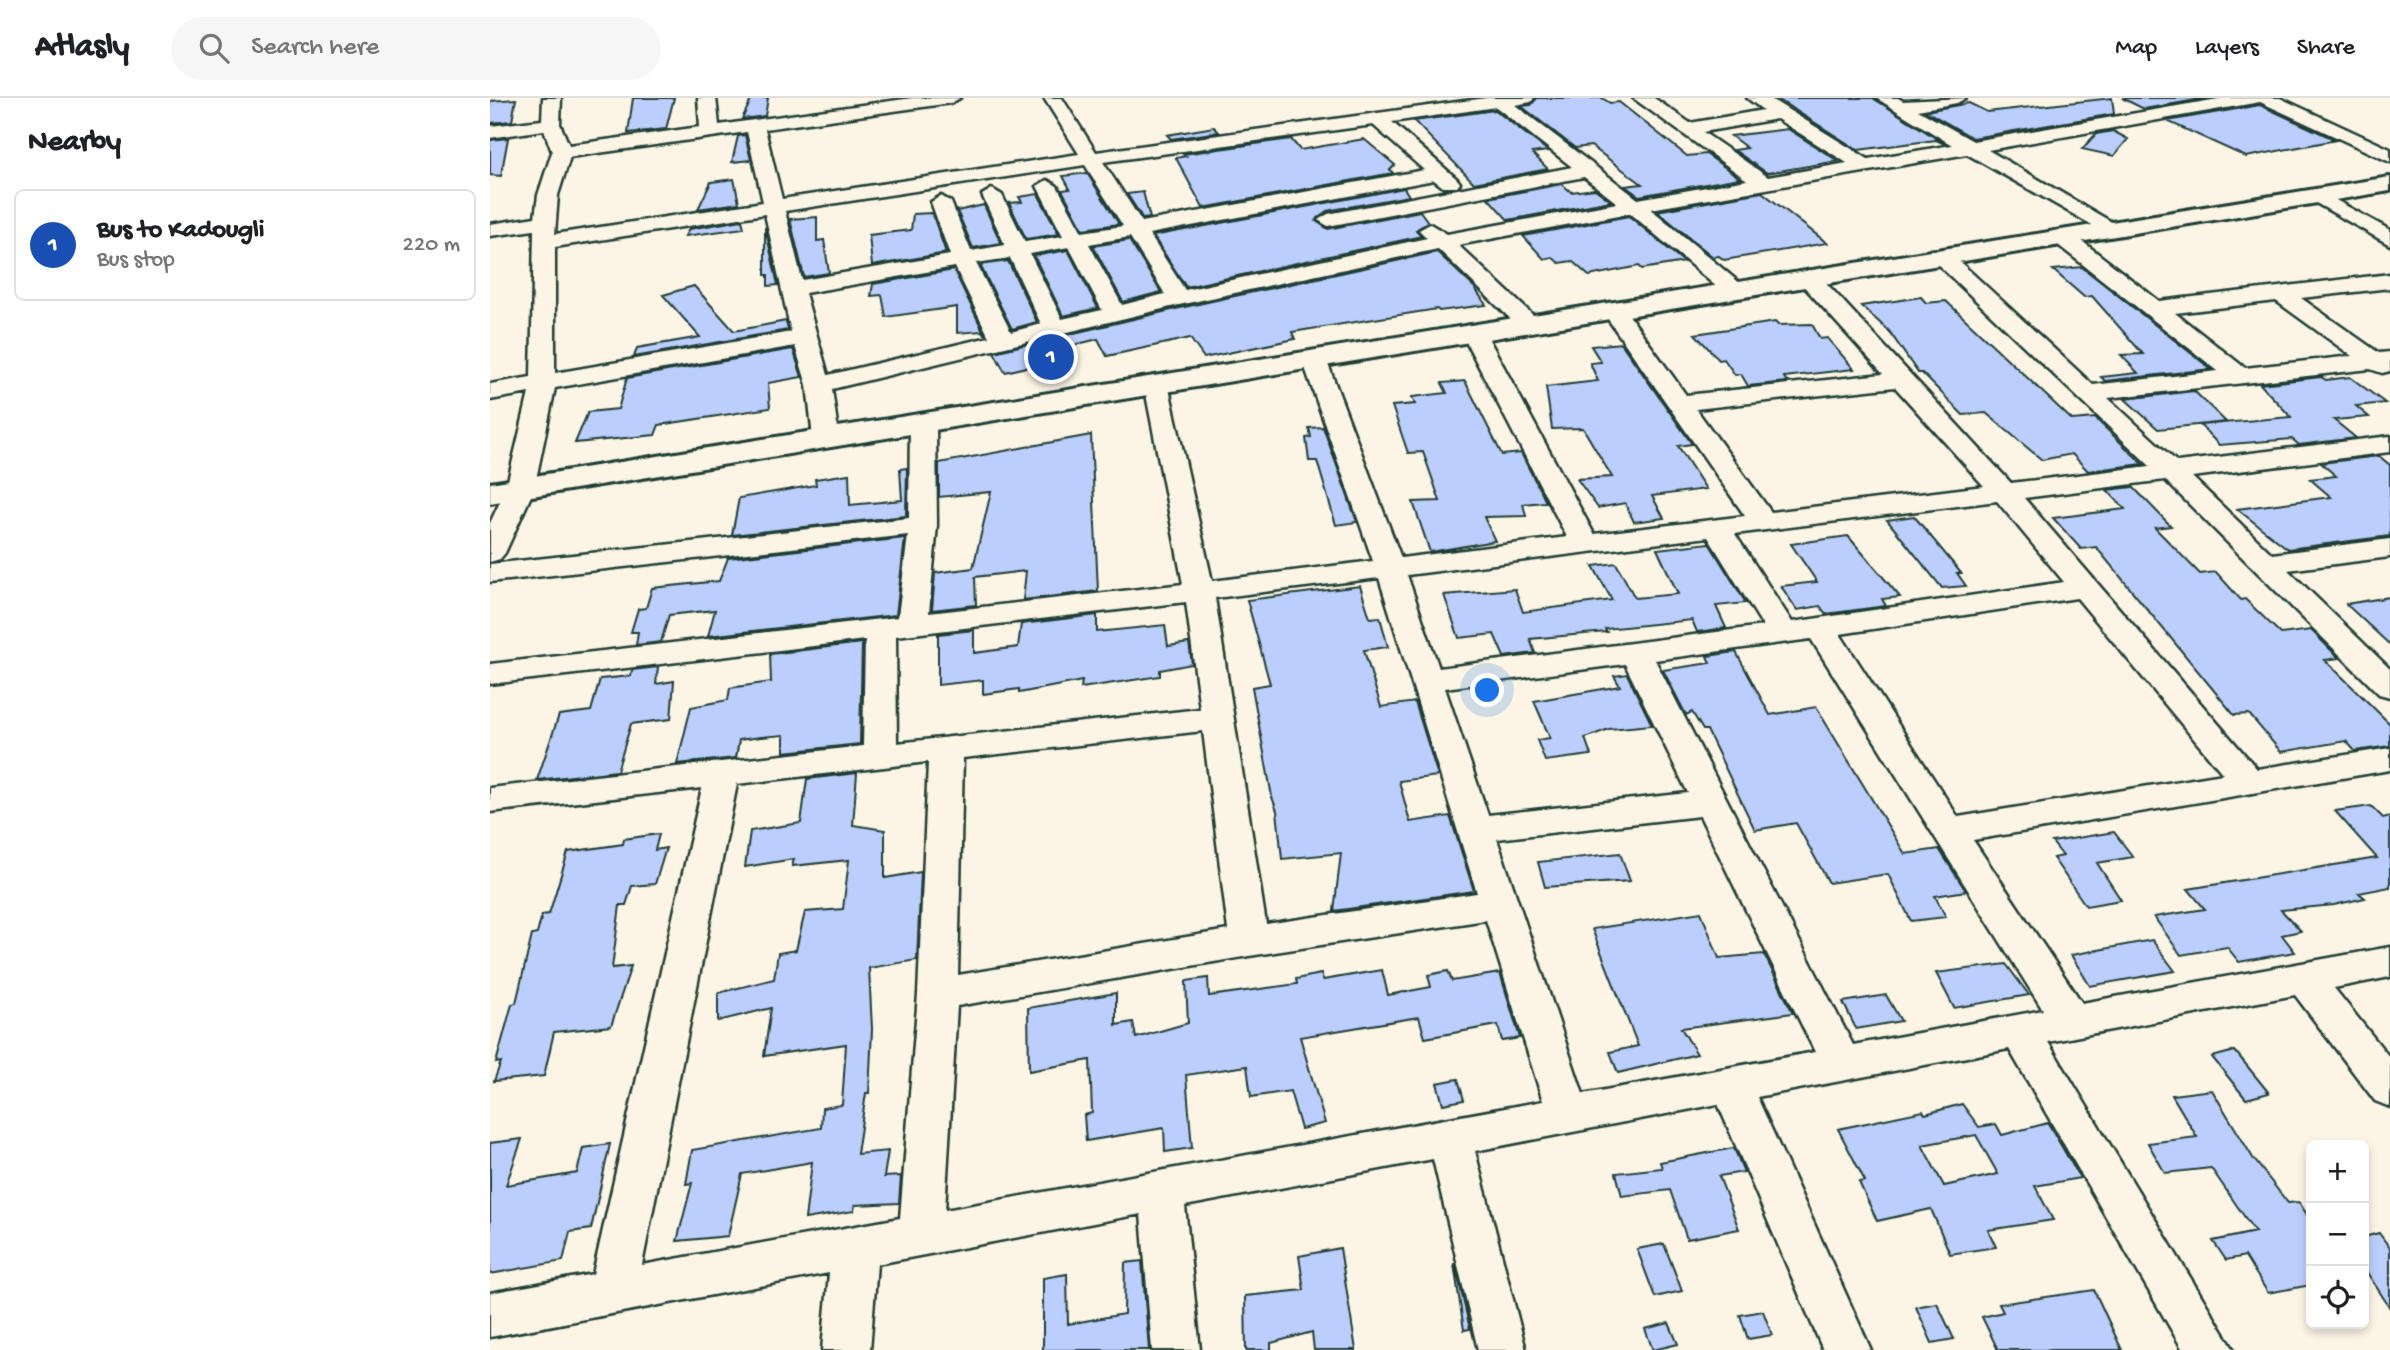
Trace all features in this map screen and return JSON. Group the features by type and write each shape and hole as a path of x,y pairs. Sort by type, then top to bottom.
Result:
{"main road":[{"path":"490,494 1939,255 2390,184"}],"street":[{"path":"490,553 520,489 543,384 548,195 562,152 551,124 552,98"},
{"path":"707,98 710,131"},
{"path":"562,152 755,125 871,103 951,98"},
{"path":"1053,98 1179,298"},
{"path":"777,216 1091,159 1525,98"},
{"path":"1642,98 1764,183"},
{"path":"1756,98 1864,165"},
{"path":"1893,103 1956,98"},
{"path":"2138,98 2168,112"},
{"path":"819,385 1179,298 1501,229 2255,98"},
{"path":"2265,98 2390,156"},
{"path":"1497,100 1633,205 1733,289"},
{"path":"1893,103 2108,228"},
{"path":"1686,129 1780,113"},
{"path":"1378,119 1501,229"},
{"path":"490,132 551,124"},
{"path":"755,125 804,337 819,385 826,439"},
{"path":"1328,220 1587,170"},
{"path":"793,288 1134,230 1438,173"},
{"path":"490,230 545,232 908,207 1103,178"},
{"path":"1047,187 1115,313"},
{"path":"992,195 1054,328"},
{"path":"2316,195 2390,239"},
{"path":"1306,198 1368,257"},
{"path":"941,202 963,260 1003,340"},
{"path":"1402,205 1444,241 1528,323"},
{"path":"2061,236 2240,376"},
{"path":"1939,255 2090,393 2390,687"},
{"path":"1808,277 2003,491 2249,782"},
{"path":"2154,309 2390,281"},
{"path":"2280,294 2385,364"},
{"path":"1613,309 1762,520"},
{"path":"1474,332 1585,544"},
{"path":"490,392 804,337"},
{"path":"1314,359 1390,568 1497,904 1569,1116"},
{"path":"2090,393 2240,376 2385,364"},
{"path":"1679,403 1901,379"},
{"path":"1156,384 1199,591 1250,941"},
{"path":"913,624 923,525 923,423"},
{"path":"490,674 1390,568 2390,444"},
{"path":"490,573 923,525"},
{"path":"1716,527 1783,632"},
{"path":"2262,564 2390,548"},
{"path":"1427,680 1820,628 2086,588"},
{"path":"880,756 881,628"},
{"path":"1820,628 2072,1021"},
{"path":"1635,652 1842,1064"},
{"path":"490,800 1218,718"},
{"path":"921,1236 938,994 946,748"},
{"path":"1949,831 2390,760"},
{"path":"612,1292 722,774"},
{"path":"1475,830 1711,803"},
{"path":"938,994 1250,941 1497,904"},
{"path":"490,1315 2390,962"},
{"path":"2304,978 2390,1089"},
{"path":"2020,1031 2210,1350"},
{"path":"1731,1085 1847,1350"},
{"path":"1450,1137 1502,1350"},
{"path":"1160,1191 1176,1350"},
{"path":"846,1350 855,1247"}],"building":[{"path":"633,98 674,98 666,129 628,133"},
{"path":"752,98 768,98 765,116 742,119"},
{"path":"1537,98 1602,98 1610,103 1619,102 1687,156 1706,154 1740,178 1639,196 1625,186 1642,184 1591,146 1575,148 1521,106 1531,105"},
{"path":"1776,98 1873,98 1945,144 1936,140 1858,150"},
{"path":"2112,98 2114,114 1973,138 1926,111 1969,103 1987,112"},
{"path":"2122,98 2208,98 2144,109"},
{"path":"516,99 512,121 490,123 490,101"},
{"path":"2260,105 2336,140 2246,157 2167,121"},
{"path":"1495,110 1548,151 1532,153 1548,169 1474,183 1414,121"},
{"path":"1214,127 1219,132 1171,139 1167,135"},
{"path":"1788,129 1838,161 1767,173 1734,150 1747,148 1731,136"},
{"path":"2113,131 2128,139 2114,156 2082,149 2096,134"},
{"path":"745,135 751,160 732,162 738,136"},
{"path":"508,138 501,176 490,175 490,140"},
{"path":"1291,139 1300,150 1364,139 1395,165 1390,170 1393,173 1203,208 1176,158 1186,156 1183,154"},
{"path":"1087,173 1119,224 1083,229 1062,190 1070,189 1063,176"},
{"path":"734,179 739,203 698,209 711,182"},
{"path":"1562,184 1571,192 1595,189 1611,201 1508,220 1488,198"},
{"path":"1404,188 1409,196 1327,211 1316,221 1328,229 1420,211 1428,222 1416,230 1422,236 1186,287 1153,236"},
{"path":"1143,192 1150,218 1143,219 1127,194"},
{"path":"1762,192 1827,243 1724,260 1719,256 1713,257 1657,211"},
{"path":"1038,194 1059,234 1026,239 1009,203 1022,202 1019,197"},
{"path":"984,205 1001,243 973,248 957,211"},
{"path":"932,213 946,253 872,266 869,235 911,230 913,214"},
{"path":"1629,216 1684,262 1642,269 1639,266 1589,276 1572,261 1559,263 1552,257 1544,259 1523,236"},
{"path":"817,217 817,241 824,240 829,273 804,277 790,219"},
{"path":"742,220 744,228 685,236 689,229"},
{"path":"765,227 778,285 768,286 768,275 765,275"},
{"path":"1129,240 1161,292 1123,302 1093,246"},
{"path":"1068,250 1098,308 1063,316 1034,256"},
{"path":"1437,252 1474,287 1486,305 1439,311 1437,309 1292,332 1295,339 1204,358 1190,338 1107,356 1098,339 1046,352 1053,361 1005,372 994,352 1180,308"},
{"path":"1008,261 1037,322 1012,329 980,265"},
{"path":"2082,267 2211,369 2105,381 2101,377 2138,373 2121,355 2143,354 2092,296 2084,297 2053,270"},
{"path":"954,270 985,335 982,331 957,333 957,307 886,317 882,295 871,296 873,284"},
{"path":"694,286 734,331 786,321 788,330 634,357 637,348 700,337 663,295"},
{"path":"1921,297 1926,303 1946,301 2072,420 2095,418 2143,464 2088,471 2072,454 2042,460 1986,413 1963,415 1922,373 1918,373 1889,331 1861,306"},
{"path":"1775,322 1778,325 1812,324 1820,339 1827,338 1854,369 1784,377 1787,382 1748,386 1741,374 1735,375 1724,359 1719,360 1695,334"},
{"path":"1621,343 1692,444 1678,446 1706,489 1652,496 1664,518 1634,522 1625,503 1598,508 1577,479 1612,477 1583,428 1552,429 1546,387 1598,381 1590,363 1601,362 1591,346"},
{"path":"793,349 802,377 768,383 770,408 659,425 655,435 575,443 588,412 618,409 627,378"},
{"path":"2321,377 2326,380 2350,377 2385,403 2356,406 2369,417 2334,420 2356,438 2299,445 2292,439 2219,445 2200,425 2291,417 2260,384"},
{"path":"1465,381 1502,455 1521,453 1546,502 1523,504 1526,516 1484,517 1495,541 1430,552 1413,502 1440,501 1423,452 1408,453 1392,406 1415,404 1412,397 1447,393 1442,383"},
{"path":"2194,391 2226,422 2158,429 2125,399"},
{"path":"1323,427 1357,522 1336,525 1317,461 1309,461 1306,438 1311,437 1309,428"},
{"path":"1091,435 1098,591 1023,600 1026,571 975,577 976,605 932,610 935,573 973,568 991,492 939,497 939,463"},
{"path":"2379,456 2390,465 2390,536 2288,549 2237,509 2331,497 2310,479 2336,476 2321,463"},
{"path":"907,468 906,516 732,535 739,498 816,485 815,479 849,474 850,505 902,500 900,469"},
{"path":"2133,487 2171,526 2155,528 2200,574 2216,572 2241,600 2245,599 2281,634 2311,630 2339,658 2325,660 2390,724 2390,746 2355,751 2346,741 2281,752 2249,714 2234,715 2096,547 2081,549 2053,518 2125,509 2107,490"},
{"path":"1914,516 1961,573 1957,573 1966,586 1942,588 1887,520"},
{"path":"1848,536 1900,597 1882,599 1886,606 1826,614 1820,606 1797,610 1781,586 1817,582 1791,544"},
{"path":"905,538 896,615 708,636 715,610 669,615 661,642 636,645 638,632 631,632 638,609 646,608 652,588 719,581 728,558"},
{"path":"1709,543 1746,603 1716,606 1726,628 1697,632 1692,620 1605,629 1607,632 1530,639 1535,653 1504,657 1494,634 1459,638 1444,595 1515,589 1523,612 1612,600 1593,566 1616,563 1635,598 1678,594 1657,549"},
{"path":"1360,586 1370,618 1380,617 1388,647 1364,650 1381,707 1415,702 1438,776 1399,781 1410,822 1450,816 1474,891 1334,911 1341,853 1282,859 1277,811 1272,797 1252,687 1270,684 1247,600"},
{"path":"2390,597 2390,645 2346,604"},
{"path":"1097,615 1097,632 1165,625 1168,646 1189,643 1192,664 1160,670 1160,676 1081,688 1082,681 1019,693 1019,689 983,694 983,680 938,685 938,634 974,630 974,653 1018,647 1021,624"},
{"path":"862,643 860,744 784,752 784,735 761,737 739,740 736,758 677,764 691,707 728,700 730,688 771,682 770,654"},
{"path":"1736,652 1770,715 1816,707 1905,854 1939,849 1966,891 1935,896 1946,917 1911,921 1888,874 1829,883 1796,823 1755,830 1707,730 1703,730 1692,712 1686,715 1663,670 1710,663 1707,656"},
{"path":"658,667 656,684 674,681 671,719 631,724 617,771 537,780 559,715 591,711 600,679 631,676 632,670"},
{"path":"1627,674 1652,725 1609,729 1585,738 1591,755 1545,761 1537,740 1550,738 1534,701 1620,686 1614,676"},
{"path":"857,773 853,825 885,830 885,878 921,872 917,960 869,968 872,1029 869,1093 866,1093 857,1154 888,1151 884,1177 901,1176 899,1203 855,1205 854,1211 805,1219 812,1162 742,1174 728,1236 677,1241 692,1183 686,1184 692,1150 821,1128 822,1108 842,1105 846,1044 764,1056 771,1008 718,1021 718,993 774,979 778,953 796,950 805,912 843,909 849,860 792,866 794,859 745,867 750,831 801,823 807,779"},
{"path":"2371,806 2383,818 2390,816 2390,887 2359,893 2365,898 2334,905 2281,910 2301,931 2282,935 2295,952 2239,962 2227,947 2181,955 2154,917 2205,909 2188,889 2377,858 2335,811"},
{"path":"2114,832 2133,857 2097,863 2121,900 2086,906 2053,858 2063,856 2052,842"},
{"path":"659,834 655,850 666,848 655,884 632,886 626,905 620,905 612,968 631,966 611,1026 554,1032 544,1076 494,1081 501,1062 496,1063 512,1004 516,1003 532,935 537,934 542,915 549,914 568,852 623,844 624,839"},
{"path":"1620,853 1630,881 1545,887 1538,862"},
{"path":"1701,912 1719,958 1764,954 1793,1013 1681,1028 1697,1054 1618,1073 1610,1052 1638,1046 1592,929"},
{"path":"2152,940 2175,971 2090,986 2071,955"},
{"path":"2006,964 2029,995 1954,1008 1936,973"},
{"path":"1382,970 1388,995 1431,987 1428,975 1448,971 1452,981 1500,973 1520,1038 1502,1041 1498,1025 1425,1038 1419,1017 1300,1037 1325,1123 1301,1129 1290,1091 1251,1097 1247,1066 1186,1075 1192,1148 1165,1152 1164,1128 1086,1141 1084,1115 1092,1113 1090,1060 1029,1071 1028,1008 1116,993 1116,1025 1133,1022 1136,1038 1188,1023 1186,981 1208,978 1209,996 1297,984 1296,979 1321,974 1323,980"},
{"path":"1886,995 1901,1021 1856,1029 1843,1002"},
{"path":"2235,1051 2269,1093 2246,1099 2212,1057"},
{"path":"1458,1079 1464,1100 1443,1104 1437,1083"},
{"path":"2212,1090 2253,1158 2288,1203 2299,1202 2306,1213 2306,1286 2268,1293 2245,1256 2226,1260 2213,1241 2255,1232 2211,1168 2165,1173 2148,1143 2197,1137 2172,1095"},
{"path":"1962,1104 1979,1127 1996,1124 2002,1135 2048,1123 2080,1178 2035,1186 2053,1220 1988,1230 1996,1247 1950,1254 1931,1209 1877,1221 1859,1182 1865,1181 1838,1129 1923,1111 1925,1114","holes":["1976,1135 1998,1174 1944,1186 1922,1145"]},
{"path":"522,1139 506,1185 577,1173 583,1148 610,1144 591,1229 570,1232 563,1261 490,1274 490,1143"},
{"path":"1734,1148 1744,1172 1719,1176 1739,1229 1687,1239 1670,1190 1622,1196 1616,1173 1662,1168 1660,1162"},
{"path":"2379,1233 2390,1248 2390,1308 2369,1276 2369,1236"},
{"path":"1664,1244 1682,1291 1655,1297 1637,1249"},
{"path":"1340,1248 1356,1350 1314,1350 1312,1332 1271,1343 1271,1350 1246,1350 1245,1296 1304,1290 1299,1256"},
{"path":"1142,1261 1149,1350 1043,1350 1043,1278 1067,1274 1068,1324 1124,1314 1125,1263"},
{"path":"1455,1264 1470,1329 1464,1330"},
{"path":"2094,1290 2122,1350 1998,1350 1982,1317 2003,1312 1999,1304"},
{"path":"1937,1303 1954,1339 1932,1343 1916,1307"},
{"path":"1763,1311 1772,1335 1748,1339 1740,1315"},
{"path":"1669,1323 1678,1344 1653,1350 1645,1329"}],"place":[{"name":"Bus to Kadougli","path":"1051,357"}]}
